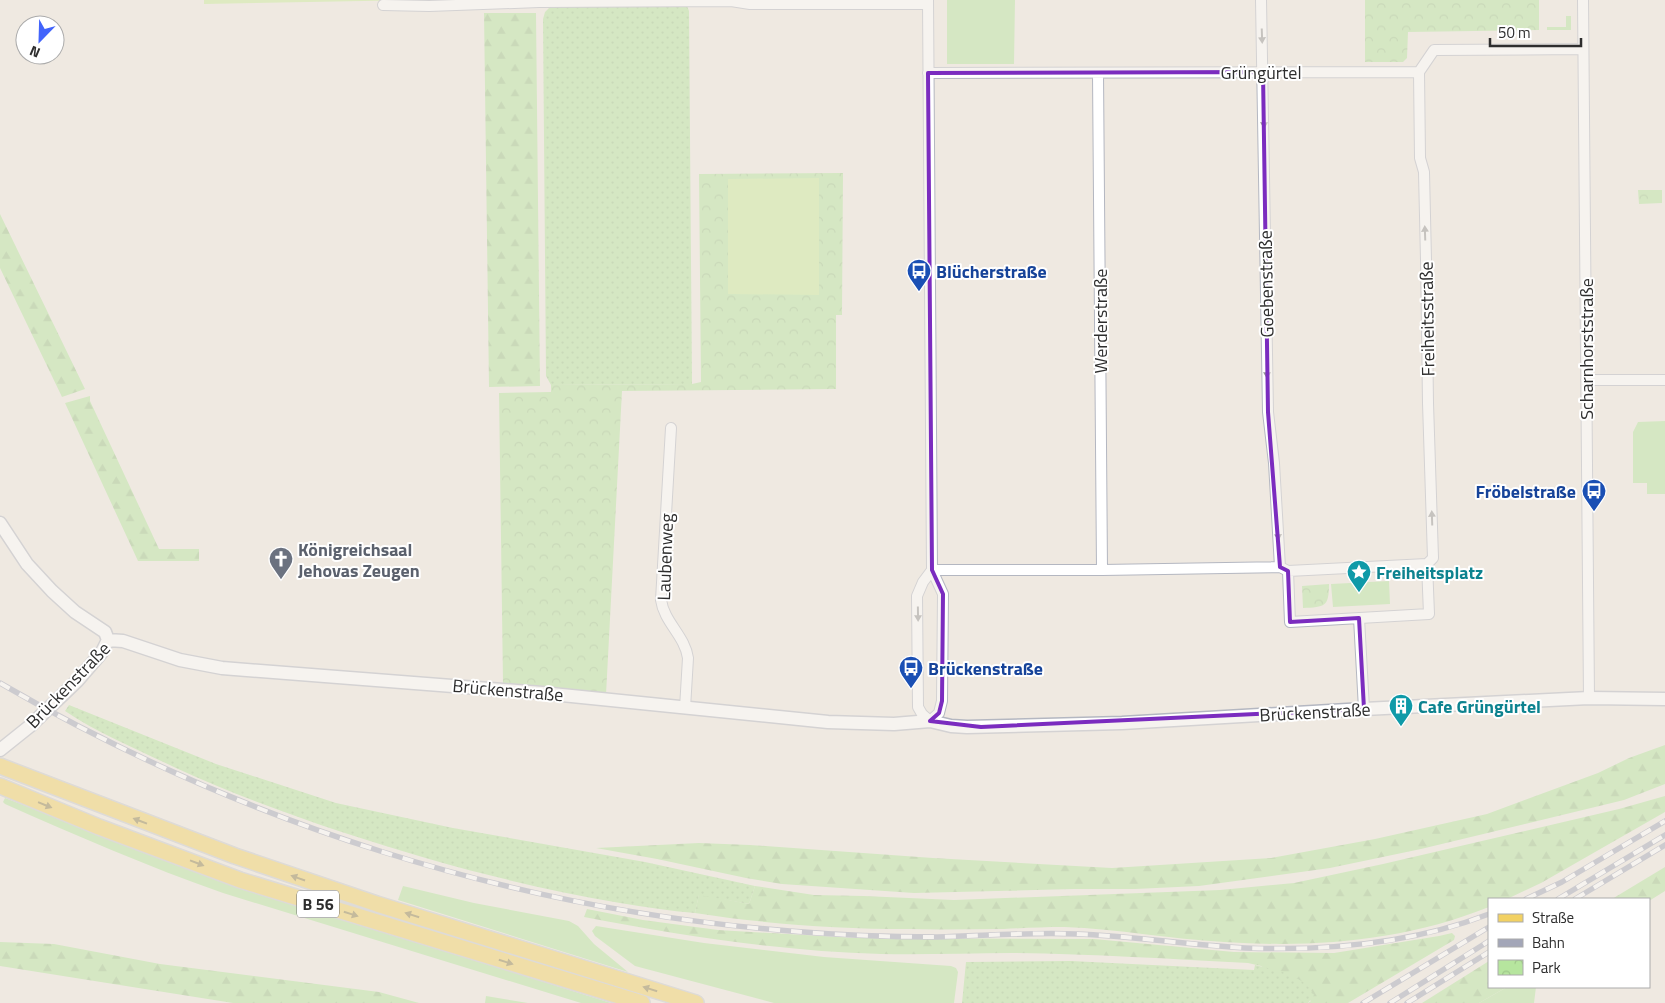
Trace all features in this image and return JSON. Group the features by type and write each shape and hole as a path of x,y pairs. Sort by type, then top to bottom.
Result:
{"main road":[{"name":"B 56","path":"0,766 235,856 377,904 696,1003"},
{"name":"B 56","path":"0,786 240,880 642,1003"}],"street":[{"name":"Goebenstraße","path":"1262,0 1268,412 1284,569"},
{"name":"Scharnhorststraße","path":"1583,0 1588,698"},
{"path":"383,5 429,6 568,2 928,2 932,292 932,570 942,594 942,701 940,713 930,721 922,714 918,706 918,596 923,582 932,570"},
{"path":"1419,72 1434,50 1583,49"},
{"name":"Grüngürtel","path":"928,73 1419,72"},
{"name":"Freiheitsstraße","path":"1419,72 1420,158 1424,172 1433,558 1428,564"},
{"name":"Werderstraße","path":"1098,73 1102,570"},
{"path":"1586,380 1665,380"},
{"name":"Laubenweg","path":"671,428 661,600 664,614 688,651 685,708"},
{"path":"0,523 27,564 74,612 105,632 108,640"},
{"path":"932,570 1284,569 1428,564 1429,614 1290,622 1284,569"},
{"path":"1359,618 1364,709"},
{"name":"Brückenstraße","path":"0,750 30,726 77,680 102,652 108,640 123,641 180,660 222,668 542,693 858,723 894,724 930,721 951,726 990,727 1122,723 1588,698 1665,699"}],"highlighted area":[{"path":"1263,72 1268,412 1280,567 1288,571 1290,622 1359,618 1364,709 981,727 930,721 939,713 942,701 943,594 932,570 928,73"}],"green space":[{"path":"204,0 418,0 204,4"},
{"path":"947,0 1015,0 1014,64 947,64"},
{"path":"1365,0 1539,0 1539,30 1408,32 1407,58 1403,62 1365,62"},
{"path":"687,6 689,11 692,384 551,385 546,376 543,19 545,12 550,7"},
{"path":"484,13 536,13 540,386 489,387"},
{"path":"1566,16 1571,16 1571,30 1547,30 1547,27 1566,27"},
{"path":"843,173 842,315 836,315 836,389 622,391 606,695 503,684 499,393 551,392 551,385 692,384 701,382 699,174"},
{"path":"819,178 819,295 728,294 728,179"},
{"path":"1638,190 1662,190 1662,203 1639,204"},
{"path":"0,214 85,389 62,397 0,268"},
{"path":"90,396 90,401 159,549 199,549 199,561 138,561 65,403"},
{"path":"1665,421 1665,494 1647,494 1647,483 1633,483 1633,432 1638,422"},
{"path":"1389,581 1390,604 1333,607 1331,584"},
{"path":"1329,584 1327,601 1324,604 1303,608 1302,586"},
{"path":"69,705 216,764 336,803 453,828 645,862 755,886 749,904 699,895 695,913 596,899 476,872 364,839 238,795 176,768 91,727 65,711"},
{"path":"1665,745 1665,784 1624,800 1421,849 1330,868 1199,886 914,893 782,884 596,848 699,843 1112,868 1271,858 1375,839 1487,814 1598,773 1629,758"},
{"path":"1665,796 1665,812 1541,883 1509,898 1488,898 1488,907 1425,928 1392,935 1325,943 1258,944 1204,941 1064,927 1004,929 854,928 775,923 695,913 699,894 749,904 755,886 814,895 954,900 1220,890 1294,883 1619,809"},
{"path":"5,798 246,889 611,1003 581,1003 223,893 140,862 59,828 5,804 3,802"},
{"path":"1665,867 1665,891 1650,900 1650,898 1614,898"},
{"path":"403,886 474,903 569,921 578,926 594,944 628,972 398,900"},
{"path":"587,909 643,920 718,930 856,938 1094,939 1234,952 1334,953 1452,933 1455,936 1454,940 1348,1003 1308,1003 1311,1001 1261,966 1248,963 1072,954 881,954 806,950 695,936 584,917"},
{"path":"596,926 704,943 824,957 951,966 956,968 958,972 954,1003 774,1003 635,966 595,936 592,931"},
{"path":"0,942 54,944 160,964 379,992 419,1003 233,1003 0,966"},
{"path":"1071,961 1254,970 1255,965 1289,974 1304,983 1314,995 1308,1003 962,1003 966,962"},
{"path":"1488,962 1488,988 1505,988 1479,1003 1422,1003"},
{"path":"1505,988 1536,988 1534,1003 1479,1003"},
{"path":"486,996 528,1003 485,1003"}],"railway":[{"path":"0,683 92,733 186,778 282,817 381,851 481,880 583,903 686,920 845,935 937,937 1076,934 1224,947 1276,949 1338,946 1399,939 1460,924 1488,914"},
{"path":"1528,898 1562,882 1665,821"},
{"path":"1560,898 1665,835"},
{"path":"1577,898 1665,845"},
{"path":"1363,1003 1488,928"},
{"path":"1390,1003 1488,942"},
{"path":"1407,1003 1488,953"}],"place":[{"name":"Blücherstraße","path":"919,292"},
{"name":"Fröbelstraße","path":"1594,512"},
{"name":"Königreichsaal Jehovas Zeugen","path":"281,580"},
{"name":"Freiheitsplatz","path":"1359,593"},
{"name":"Brückenstraße","path":"911,689"},
{"name":"Cafe Grüngürtel","path":"1401,727"}]}
